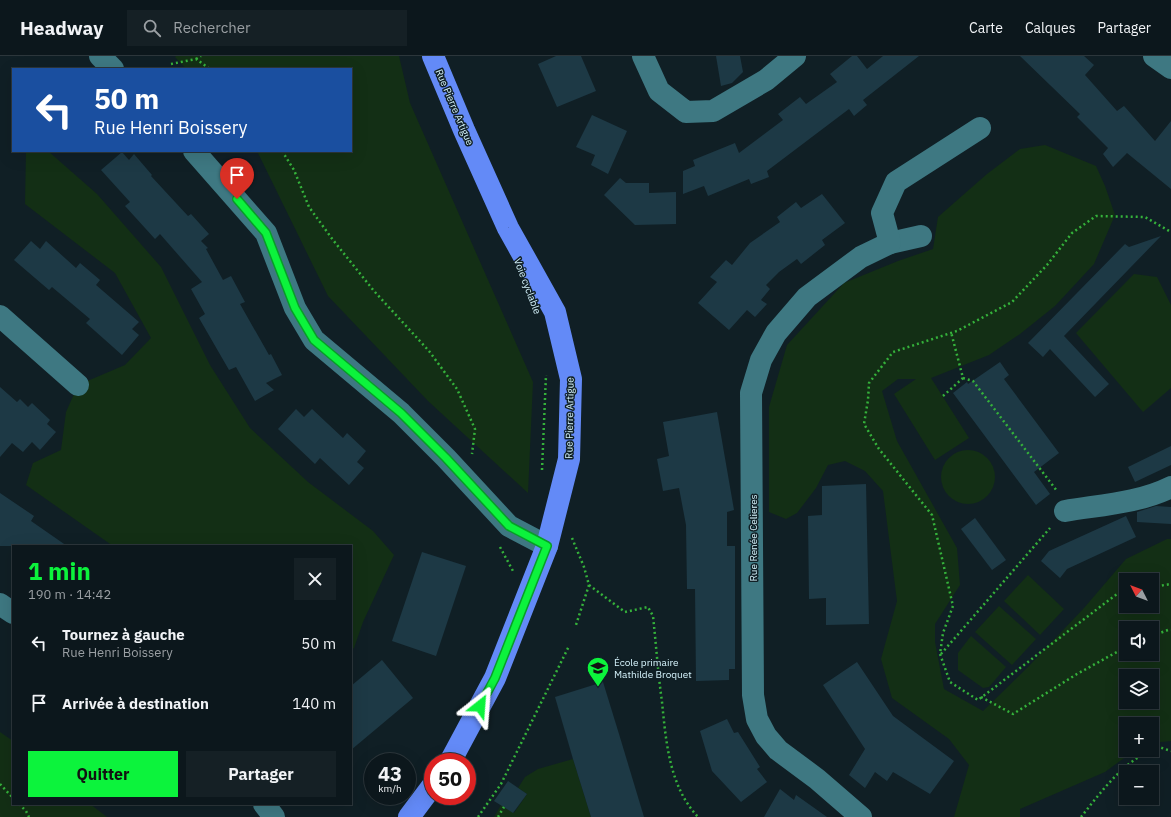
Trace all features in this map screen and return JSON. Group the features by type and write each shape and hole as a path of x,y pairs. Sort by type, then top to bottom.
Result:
{"main road":[{"name":"Rue Pierre Artigue","path":"433,56 508,228 555,312 571,379 569,459 547,546 495,678 455,753"},
{"path":"409,817 424,797"}],"street":[{"path":"100,56 112,68"},
{"path":"643,56 659,91 686,112 713,111 766,80 795,56"},
{"path":"1154,56 1171,68"},
{"path":"890,244 882,213 896,182 980,128"},
{"path":"195,152 266,233 295,308 314,340 401,413 469,482 509,526 547,546"},
{"name":"Rue Renée Celieres","path":"861,817 817,779 778,750 766,736 756,719 753,695 751,393 761,360 776,333 807,297 861,257 890,244 921,236"},
{"path":"0,316 78,385"},
{"path":"1068,510 1128,501 1163,491 1171,487"},
{"path":"0,604 12,611"},
{"path":"265,805 274,817"}],"path":[{"path":"171,64 196,59 201,56"},
{"path":"196,59 209,68"},
{"path":"283,152 294,170 309,207 333,240 374,291 429,351 457,389 475,429 469,482"},
{"path":"1119,594 978,700 950,682 940,654 944,633 953,606 932,515 878,449 864,424 869,383 894,352 957,331 1012,302 1047,265 1072,233 1096,216 1144,216 1171,232"},
{"path":"951,332 962,378"},
{"path":"542,472 546,373"},
{"path":"942,396 962,378"},
{"path":"940,654 1068,510 973,381 962,378"},
{"path":"570,535 584,567 589,585 576,625"},
{"path":"1159,586 1171,584"},
{"path":"589,585 625,612 648,607 653,616 668,755 678,788 690,810 698,817"},
{"path":"1159,633 1171,630"},
{"path":"478,817 501,784 569,646"},
{"path":"981,697 1013,714 1119,650"},
{"path":"1159,747 1171,751"},
{"path":"1081,817 1109,783 1137,757"},
{"path":"0,784 12,797"},
{"path":"20,805 29,817"},
{"path":"498,817 504,807"}],"green space":[{"path":"399,56 410,103 533,382 528,493 428,401 328,296 257,152 352,152 352,68 185,68 175,57"},
{"path":"1045,145 1096,166 1115,215 1094,264 1055,306 1020,334 989,355 931,378 969,438 935,460 894,394 916,379 898,379 882,391 897,441 957,548 960,585 935,624 935,642 944,689 983,711 1029,666 1084,608 1126,559 1167,539 1171,539 1171,741 1159,742 1159,717 1119,717 1119,757 1125,757 1105,772 1020,809 1020,817 954,817 969,765 949,739 892,698 881,659 897,601 883,491 865,471 845,461 828,465 816,488 797,513 786,519 769,512 769,407 787,345 844,283 898,261 933,249 938,217 987,174 1020,149"},
{"path":"26,152 49,152 97,194 161,267 210,365 250,428 308,482 373,531 394,555 363,622 354,648 352,649 352,545 112,545 26,485 33,463 61,450 66,412 78,385 125,365 151,338 115,273 25,204"},
{"path":"1134,274 1157,277 1171,305 1171,388 1143,412 1076,333"},
{"path":"968,450 978,452 987,458 993,467 995,477 993,487 987,496 978,502 968,504 958,502 949,496 943,487 941,477 943,467 949,458 958,452"},
{"path":"1028,575 1064,609 1040,635 1004,601"},
{"path":"999,606 1036,639 1012,665 975,632"},
{"path":"971,636 1006,667 989,687 983,688 958,670 958,653"},
{"path":"0,732 12,740 12,805 91,805 107,817 0,817"},
{"path":"573,759 591,817 494,817 501,805 514,813 527,794 518,788 525,777 538,769"}],"building":[{"path":"556,56 581,56 596,91 557,107 538,64"},
{"path":"716,56 740,56 743,72 732,83 721,86"},
{"path":"852,56 857,56 867,69 883,56 919,56 863,100 867,105 854,116 849,109 767,171 769,177 751,184 749,179 708,196 704,186 683,194 683,171 695,166 693,160 735,143 739,153 783,120 778,114 800,97 806,104 837,82 830,74"},
{"path":"1020,56 1084,56 1094,65 1085,75 1117,111 1124,106 1155,141 1171,121 1171,189 1127,153 1113,167 1103,154 1108,148 1077,117 1080,114"},
{"path":"592,115 627,131 608,174 591,165 595,155 576,147"},
{"path":"122,152 129,160 134,154 152,175 151,176 188,216 191,214 209,234 201,241 208,248 206,249 223,280 231,276 245,302 240,304 269,355 271,354 282,375 266,383 274,390 255,401 236,367 229,370 199,318 205,314 191,289 202,282 160,234 155,239 125,206 130,202 101,170"},
{"path":"620,178 626,183 649,183 649,193 676,192 676,224 635,225 604,195"},
{"path":"822,194 845,223 822,240 825,245 801,264 797,259 779,272 766,285 770,289 761,300 767,304 755,317 747,310 729,330 698,303 717,282 710,277 726,260 732,265 750,243 780,222 777,217 796,202 801,208"},
{"path":"1161,236 1064,336 1109,384 1095,397 1050,349 1043,357 1028,343 1125,244 1129,247"},
{"path":"31,241 40,249 46,241 76,268 80,263 100,280 96,285 139,322 132,329 139,335 122,355 86,323 90,319 52,287 49,290 14,260"},
{"path":"1000,362 1009,375 1004,379 1059,453 1034,472 1050,494 1036,505 953,393 967,382 968,384"},
{"path":"0,387 17,402 20,399 28,407 32,403 50,420 47,424 56,432 40,450 32,442 23,452 12,443 0,457"},
{"path":"296,409 304,417 312,409 343,438 347,433 366,451 357,462 364,468 349,485 320,458 315,464 278,429"},
{"path":"717,412 734,510 727,512 727,546 735,546 735,669 729,669 729,680 696,681 695,589 687,589 686,525 679,488 663,491 657,459 669,456 663,422"},
{"path":"1171,446 1171,465 1135,482 1128,467"},
{"path":"866,484 869,624 826,625 826,598 809,599 808,516 822,515 822,486"},
{"path":"0,493 34,516 31,521 66,545 12,545 0,546"},
{"path":"1156,506 1171,507 1171,524 1137,522 1137,512"},
{"path":"1126,516 1136,537 1067,569 1060,578 1041,561 1049,551"},
{"path":"975,518 1006,560 992,570 961,529"},
{"path":"422,552 466,566 436,656 392,641"},
{"path":"382,660 413,698 352,749 352,685"},
{"path":"857,662 893,716 954,761 930,794 893,772 887,781 875,772 865,788 849,775 865,749 823,685"},
{"path":"603,682 644,817 591,817 573,759 555,697"},
{"path":"727,719 734,733 738,732 760,767 757,769 767,782 741,802 712,771 700,731"},
{"path":"508,781 527,794 513,813 494,801"},
{"path":"780,789 794,800 796,795 827,817 764,817"}],"place":[{"name":"École primaire Mathilde Broquet","path":"598,688"}],"route":[{"path":"237,199 266,233 295,308 314,340 401,413 446,458 509,526 547,546 495,678 480,706"}]}
